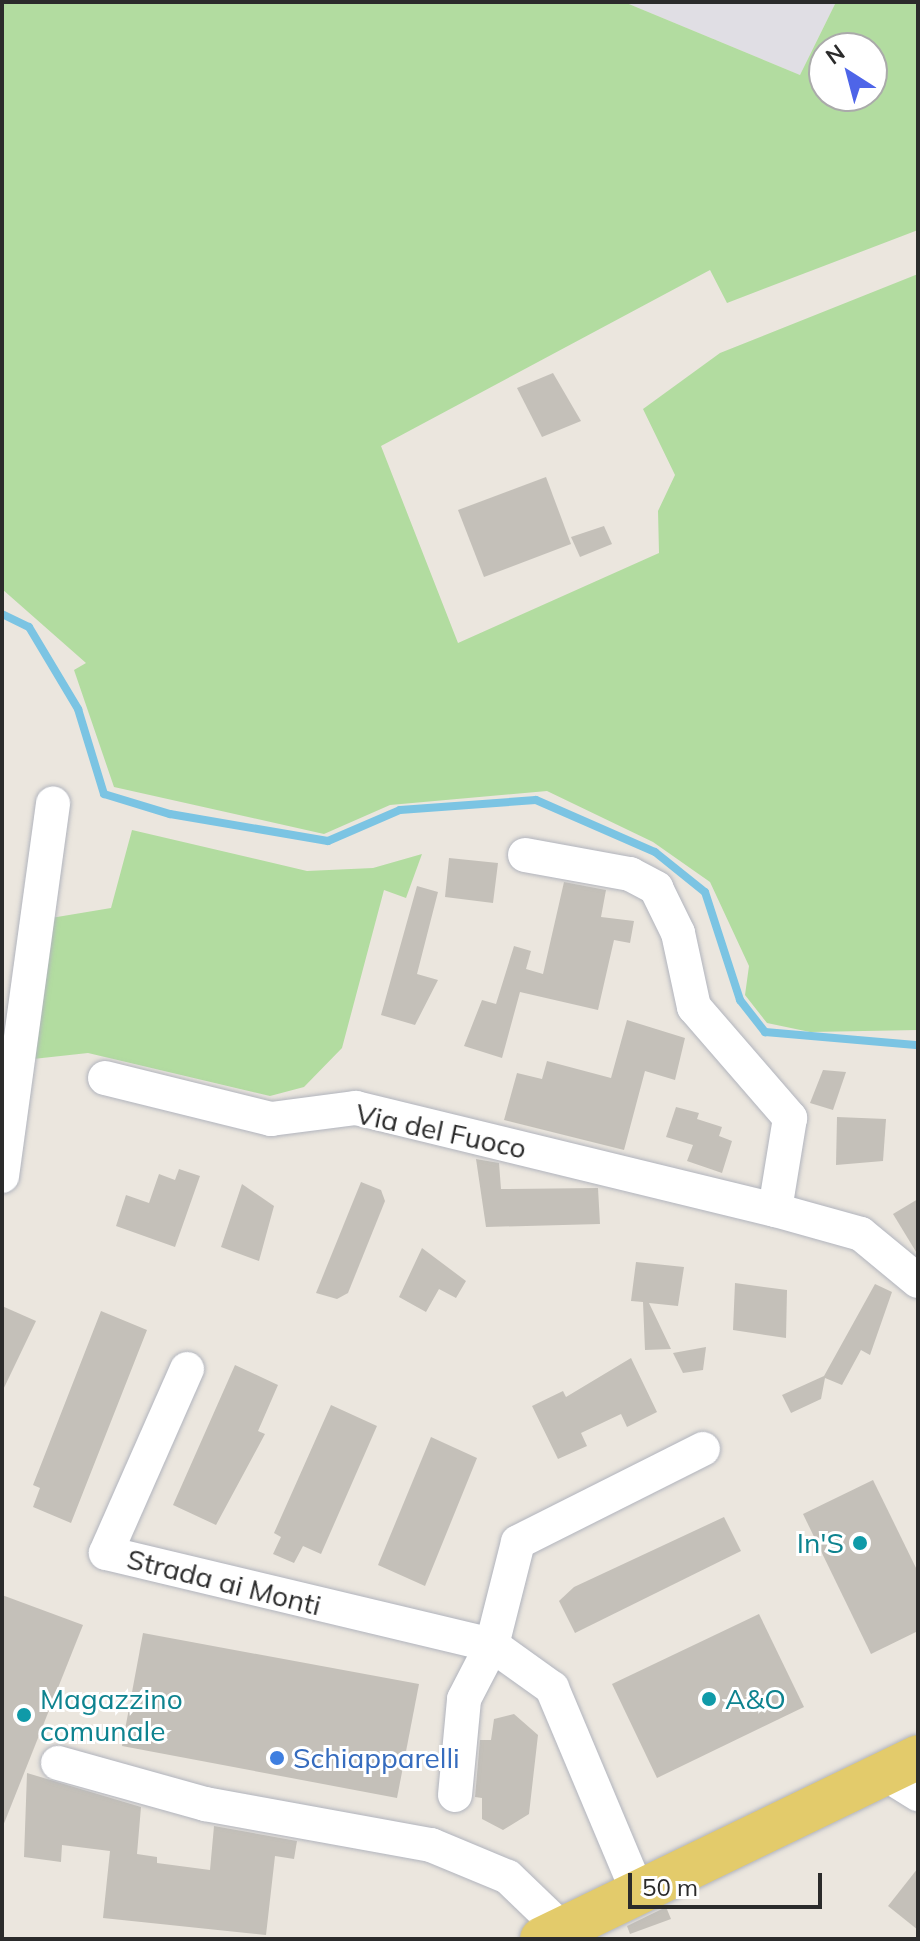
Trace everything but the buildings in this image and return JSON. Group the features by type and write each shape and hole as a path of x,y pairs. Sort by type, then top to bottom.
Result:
{"main road":[{"path":"551,1932 636,1888 907,1775"}],"street":[{"path":"2,1176 53,803"},
{"path":"525,855 630,874 656,888 678,933 701,1018 790,1118 775,1210"},
{"name":"Via del Fuoco","path":"105,1078 271,1119 356,1108 775,1210 861,1234 918,1281"},
{"name":"Strada ai Monti","path":"187,1369 106,1553 492,1645 552,1688 636,1888"},
{"path":"455,1795 464,1699 492,1645 518,1542 703,1449"},
{"path":"58,1763 205,1804 431,1845 508,1877 551,1932"}],"shaded area":[{"path":"624,2 836,2 821,32 808,32 808,59 800,75"}],"green space":[{"path":"2,2 624,2 800,75 808,59 808,112 888,112 888,32 821,32 836,2 918,2 918,230 727,303 710,270 381,446 458,643 659,553 658,511 675,475 643,409 720,353 918,274 918,1030 810,1032 767,1023 745,995 749,966 710,882 653,842 547,791 390,805 324,834 114,787 74,670 86,663 2,589"},
{"path":"132,830 307,871 373,868 422,854 406,898 384,890 342,1048 304,1087 270,1096 88,1053 33,1059 51,918 111,908"}],"waterway":[{"path":"2,614 29,627 78,709 104,794 170,814 328,841 400,810 536,800 655,852 705,892 740,1000 765,1032 918,1045"}],"place":[{"name":"In'S","path":"860,1543"},
{"name":"A&O","path":"709,1699"},
{"name":"Magazzino comunale","path":"24,1715"},
{"name":"Schiapparelli","path":"277,1758"}]}
